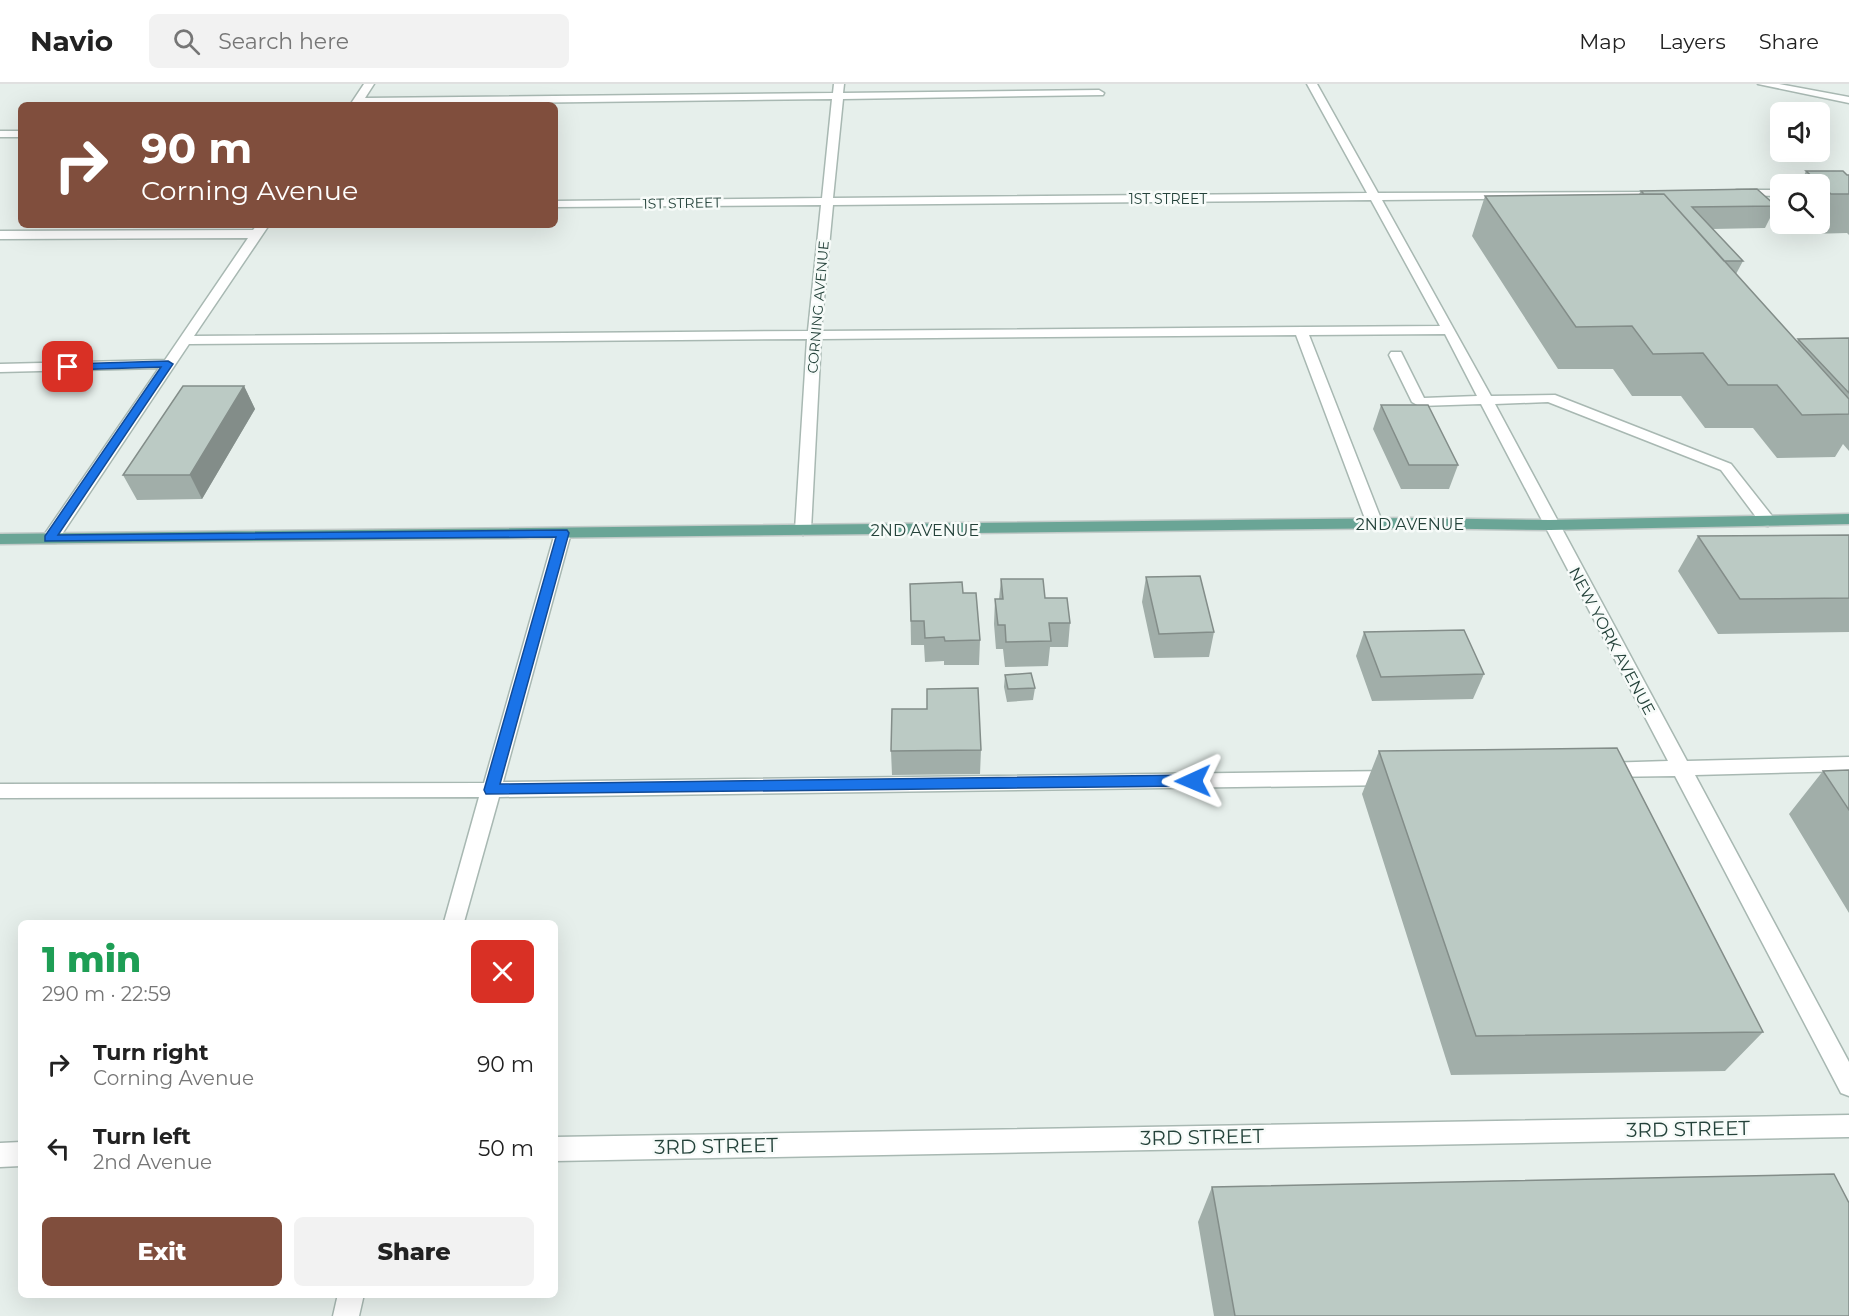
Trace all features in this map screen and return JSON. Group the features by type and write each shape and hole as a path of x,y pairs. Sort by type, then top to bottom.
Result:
{"main road":[{"name":"2ND AVENUE","path":"0,539 1375,524 1550,525 1849,519"}],"street":[{"path":"357,102 369,84"},
{"name":"NEW YORK AVENUE","path":"1312,84 1449,330 1550,525 1849,1085"},
{"path":"1763,84 1846,102"},
{"path":"396,102 839,91 1099,93"},
{"name":"CORNING AVENUE","path":"803,530 814,337 839,91"},
{"path":"0,134 18,134"},
{"path":"1724,193 1770,193"},
{"name":"1ST STREET","path":"558,204 1375,197 1472,200 1678,194"},
{"path":"1587,195 1600,212"},
{"path":"0,235 260,230"},
{"path":"50,539 260,230"},
{"path":"184,340 814,337 1449,330"},
{"path":"1301,332 1375,524"},
{"path":"1396,355 1428,421"},
{"path":"0,368 168,364"},
{"path":"1419,402 1550,398 1726,466 1768,521"},
{"path":"455,920 563,533"},
{"path":"1586,770 1849,764"},
{"path":"0,791 491,790 1410,777"},
{"name":"3RD STREET","path":"558,1149 1849,1126"},
{"path":"0,1155 18,1154"},
{"path":"346,1316 350,1298"}],"building":[{"path":"1806,171 1843,171 1849,175 1849,194 1830,193 1830,174 1809,174"},
{"path":"1757,189 1770,201 1770,206 1692,207 1743,261 1724,261 1664,194 1644,194 1641,191"},
{"path":"1664,194 1849,399 1849,414 1802,415 1777,385 1728,385 1703,353 1653,354 1632,326 1576,327 1485,196"},
{"path":"1849,338 1849,393 1798,339"},
{"path":"183,386 244,386 190,475 123,475"},
{"path":"1381,405 1428,405 1458,465 1409,465"},
{"path":"1849,535 1849,598 1740,599 1698,536"},
{"path":"1200,576 1214,632 1159,634 1146,577"},
{"path":"1001,579 1043,579 1045,598 1067,598 1070,623 1049,623 1051,641 1006,642 1005,625 998,625 995,599 1003,599"},
{"path":"962,582 963,593 976,593 980,640 945,641 944,637 925,638 924,621 911,621 910,584"},
{"path":"1464,630 1484,674 1381,677 1364,632"},
{"path":"1031,673 1035,688 1008,689 1005,675"},
{"path":"978,688 981,750 891,751 892,709 927,709 927,689"},
{"path":"1617,748 1763,1032 1476,1036 1379,751"},
{"path":"1849,770 1849,810 1823,771"},
{"path":"1834,1174 1849,1203 1849,1316 1235,1316 1212,1187"}],"route":[{"path":"68,367 168,364 50,539 563,533 491,790 1193,781"}]}
